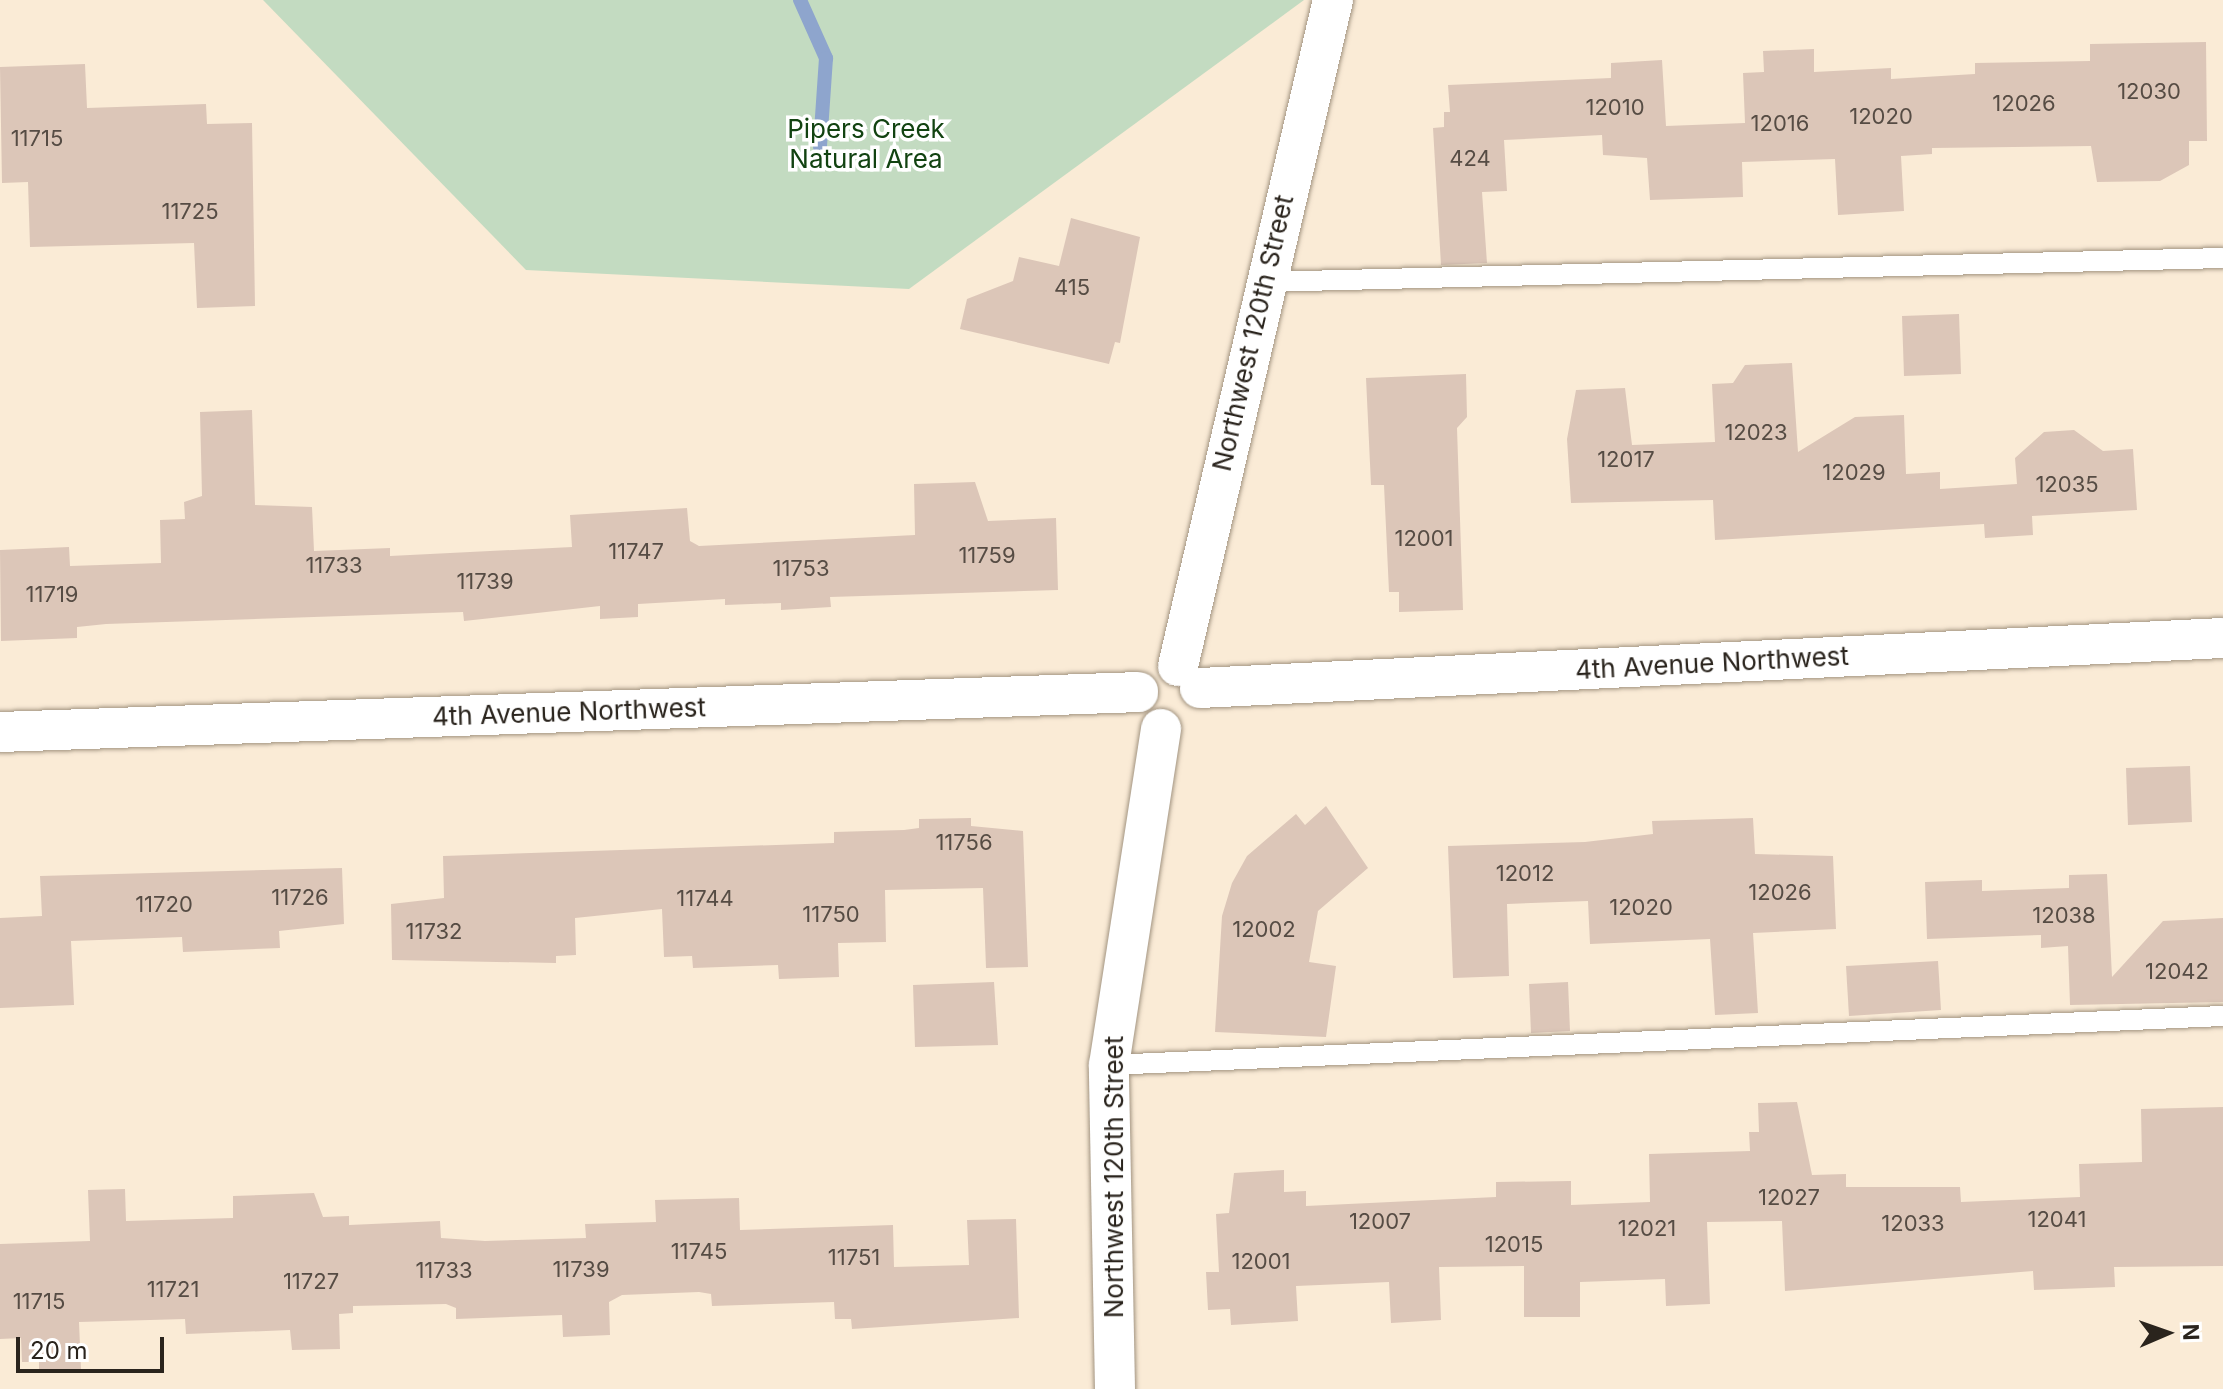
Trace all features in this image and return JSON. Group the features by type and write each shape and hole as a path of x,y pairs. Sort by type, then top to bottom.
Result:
{"street":[{"name":"Northwest 120th Street","path":"1189,677 1262,282 1333,0"},
{"name":"4th Avenue Northwest","path":"1189,677 2223,638"},
{"path":"1152,669 1189,677 1201,704 1191,722 1161,729 1143,717 1138,692 1152,669"},
{"name":"4th Avenue Northwest","path":"0,732 1138,692"},
{"name":"Northwest 120th Street","path":"1115,1389 1109,1065 1161,729"}],"lane":[{"path":"1262,282 2223,258"},
{"path":"1109,1065 2223,1016"}],"green space":[{"name":"Pipers Creek Natural Area","path":"263,0 1304,0 909,289 526,270"}],"building":[{"path":"2206,42 2207,141 2189,141 2189,165 2160,181 2097,182 2091,146 1932,148 1932,154 1901,156 1904,211 1838,215 1835,159 1742,162 1743,197 1650,200 1647,158 1603,155 1602,135 1504,140 1507,191 1482,192 1487,263 1441,265 1433,128 1444,127 1444,112 1450,112 1448,85 1611,78 1611,63 1662,60 1666,126 1745,123 1743,73 1764,72 1763,51 1814,49 1814,72 1891,68 1891,79 1975,74 1975,63 2090,61 2090,44"},
{"path":"85,64 87,108 206,104 207,124 252,123 255,306 197,308 194,243 30,247 28,182 2,183 0,67"},
{"path":"1071,218 1140,237 1120,343 1115,342 1109,364 960,329 967,299 1013,281 1019,257 1059,266"},
{"path":"1959,314 1961,374 1904,376 1902,316"},
{"path":"1792,363 1798,452 1855,417 1904,415 1906,474 1940,472 1940,489 2017,484 2015,458 2044,432 2074,430 2103,451 2133,449 2137,510 2032,516 2033,535 1985,538 1984,524 1715,540 1713,500 1571,503 1567,439 1576,390 1625,388 1632,445 1715,442 1712,384 1733,383 1745,365"},
{"path":"1466,374 1467,417 1457,428 1463,610 1399,612 1399,592 1389,592 1384,485 1371,485 1366,378"},
{"path":"252,410 255,505 312,507 314,551 390,548 390,556 572,547 570,515 687,508 690,541 699,546 915,535 914,484 975,482 988,521 1056,518 1058,590 830,597 831,607 781,610 781,603 725,605 725,599 638,604 638,617 600,619 600,606 464,621 463,612 106,624 77,627 77,638 1,641 0,550 69,547 70,566 161,563 160,520 185,519 184,502 202,496 200,412"},
{"path":"2190,766 2192,822 2128,825 2126,768"},
{"path":"1326,806 1368,868 1318,911 1309,962 1336,966 1326,1037 1215,1032 1222,916 1232,883 1247,856 1296,814 1305,825"},
{"path":"971,818 971,826 1023,831 1028,967 986,968 983,888 885,890 886,942 838,943 839,977 779,979 778,965 693,968 692,956 664,957 662,909 575,918 576,955 556,956 556,963 392,960 391,904 444,898 443,856 834,843 834,832 904,830 919,828 919,819"},
{"path":"1753,818 1755,854 1833,856 1836,929 1753,933 1758,1013 1715,1015 1710,939 1590,944 1588,901 1507,904 1509,976 1453,978 1448,846 1585,842 1653,834 1652,821"},
{"path":"342,868 344,924 279,931 280,948 183,952 182,937 71,941 74,1005 0,1008 0,918 42,916 40,876"},
{"path":"2107,874 2112,977 2163,921 2223,918 2223,1002 2070,1005 2068,946 2041,948 2041,935 1927,939 1925,882 1982,880 1982,891 2069,888 2069,875"},
{"path":"1938,961 1941,1010 1849,1016 1846,966"},
{"path":"994,982 998,1045 915,1047 913,985"},
{"path":"1568,982 1570,1031 1531,1033 1529,984"},
{"path":"1797,1102 1812,1175 1846,1174 1846,1187 1960,1187 1961,1202 2080,1197 2079,1164 2142,1162 2141,1109 2223,1107 2223,1266 2114,1267 2115,1287 2034,1290 2033,1271 1785,1291 1782,1221 1707,1222 1710,1304 1666,1306 1665,1279 1580,1282 1580,1317 1524,1317 1524,1266 1439,1267 1441,1320 1391,1323 1389,1282 1296,1286 1298,1321 1231,1325 1230,1309 1208,1310 1206,1272 1219,1272 1216,1214 1229,1213 1234,1173 1284,1170 1284,1192 1306,1191 1306,1206 1496,1197 1496,1182 1571,1181 1571,1205 1650,1202 1649,1154 1750,1151 1749,1132 1759,1132 1758,1103"},
{"path":"125,1189 126,1221 233,1218 233,1196 314,1193 323,1217 349,1216 349,1225 440,1221 441,1238 485,1241 586,1238 585,1224 656,1222 655,1200 739,1198 740,1230 893,1225 894,1267 969,1265 967,1220 1016,1219 1019,1318 852,1329 851,1319 835,1319 834,1302 712,1306 711,1294 699,1292 622,1295 609,1302 610,1335 563,1337 562,1315 456,1319 456,1308 446,1304 353,1306 353,1313 339,1314 340,1349 292,1350 290,1330 186,1334 185,1319 79,1322 81,1370 39,1372 39,1362 22,1362 21,1338 0,1339 0,1244 90,1241 88,1190"}],"waterway":[{"path":"800,0 826,58 820,147"}]}
